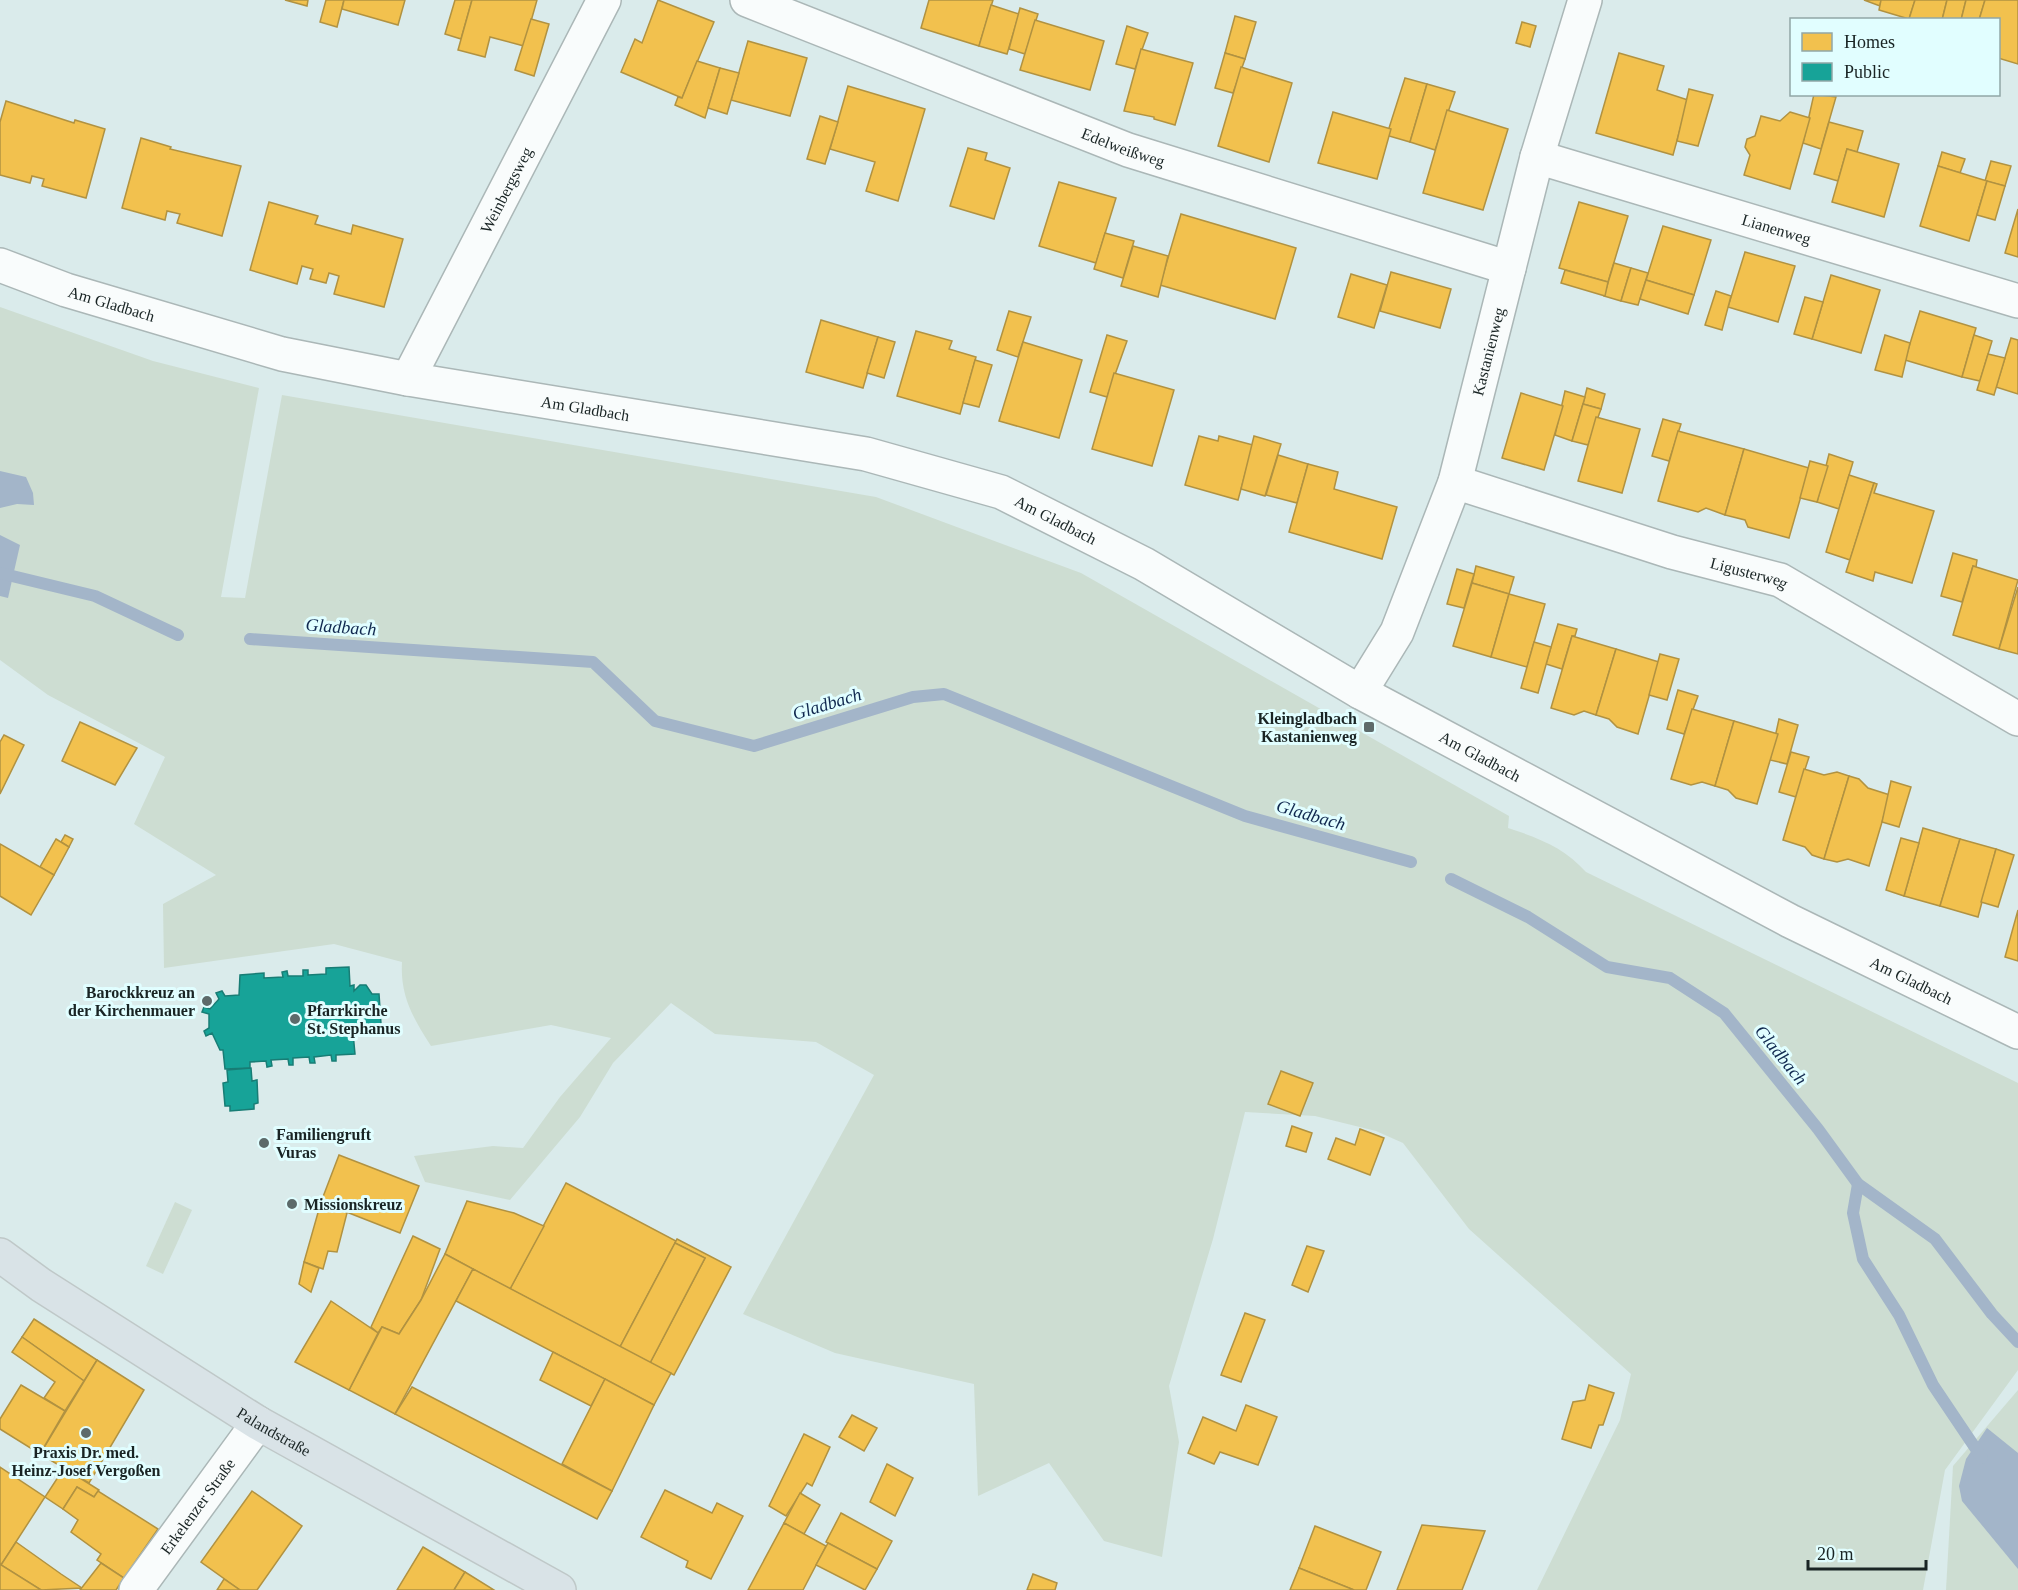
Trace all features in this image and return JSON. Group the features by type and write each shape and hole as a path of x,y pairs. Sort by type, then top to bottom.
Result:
{"main road":[{"name":"Palandstraße","path":"0,1255 41,1285 258,1423 559,1590"}],"street":[{"name":"Weinbergsweg","path":"408,379 604,0"},
{"name":"Edelweißweg","path":"747,0 1128,150 1509,268"},
{"name":"Kastanienweg","path":"1360,692 1397,632 1455,482 1537,157 1585,0"},
{"name":"Lianenweg","path":"1537,157 2018,301"},
{"name":"Am Gladbach","path":"0,265 66,290 282,354 408,379 866,454 1001,492 1144,564 1360,692 1790,921 2018,1032"},
{"name":"Ligusterweg","path":"1455,482 1672,552 1780,580 2018,719"},
{"name":"Erkelenzer Straße","path":"136,1590 258,1423"}],"green space":[{"path":"0,307 153,361 259,388 221,597 245,598 282,395 876,497 1081,573 1509,816 1508,828 1560,850 1586,872 2018,1083 2018,1370 1945,1470 1923,1590 1537,1590 1620,1420 1631,1374 1469,1229 1403,1143 1376,1131 1315,1116 1245,1112 1213,1239 1169,1386 1179,1442 1162,1557 1104,1541 1049,1463 978,1496 974,1384 835,1353 743,1314 874,1075 816,1042 715,1034 671,1003 613,1063 580,1117 510,1200 425,1182 414,1156 493,1146 523,1148 560,1097 611,1038 551,1025 431,1046 409,1006 403,986 402,962 334,944 164,968 163,904 216,875 134,824 165,757 48,695 0,660"},
{"path":"175,1202 192,1210 163,1274 146,1266"},
{"path":"2018,1390 2018,1590 1946,1590 1953,1466"}],"water":[{"path":"0,471 26,477 33,493 34,505 17,504 0,508"},
{"path":"0,535 20,545 8,598 0,596"},
{"path":"1987,1428 2018,1453 2018,1569 1962,1501 1959,1486 1966,1459"}],"building: Homes":[{"path":"285,0 308,0 307,6"},
{"path":"326,0 344,0 337,27 320,22"},
{"path":"344,0 405,0 398,25 342,9"},
{"path":"455,0 472,0 461,39 445,34"},
{"path":"472,0 537,0 524,46 490,37 485,57 458,50"},
{"path":"658,0 714,22 682,98 621,72 635,39 642,43"},
{"path":"929,0 993,0 979,46 921,28"},
{"path":"1864,0 1881,0 1880,6"},
{"path":"1881,0 1915,0 1909,18 1879,10"},
{"path":"1915,0 1947,0 1942,18 1909,18"},
{"path":"1947,0 1966,0 1962,18 1942,18"},
{"path":"1966,0 1985,0 1980,18 1962,18"},
{"path":"1985,0 2018,0 2018,64 2000,59 2000,18 1980,18"},
{"path":"991,5 1019,14 1007,54 979,46"},
{"path":"1020,8 1038,14 1025,54 1009,49"},
{"path":"1235,16 1256,22 1245,59 1225,53"},
{"path":"531,19 549,24 534,76 515,70"},
{"path":"1035,20 1104,41 1090,90 1020,70"},
{"path":"1522,22 1536,26 1530,47 1516,43"},
{"path":"1127,26 1148,33 1135,69 1116,64"},
{"path":"748,41 807,58 790,116 731,100"},
{"path":"1141,49 1193,63 1175,125 1154,119 1154,117 1124,111"},
{"path":"1225,53 1245,59 1233,93 1215,88"},
{"path":"1619,53 1664,66 1657,90 1688,100 1673,155 1596,133"},
{"path":"697,61 720,68 705,118 675,105 678,97 682,98"},
{"path":"1241,67 1292,83 1269,162 1218,146"},
{"path":"720,68 739,73 727,114 708,108"},
{"path":"1405,78 1427,84 1410,142 1389,136 1389,128"},
{"path":"1427,84 1455,92 1435,150 1410,142"},
{"path":"848,86 925,109 898,201 866,191 875,162 830,149"},
{"path":"1689,89 1713,95 1698,146 1677,141"},
{"path":"1814,96 1836,97 1821,149 1803,143"},
{"path":"6,101 74,123 75,120 105,129 86,198 42,186 44,179 32,176 30,183 0,175 0,122"},
{"path":"1447,110 1508,129 1483,210 1423,193"},
{"path":"1333,112 1391,129 1377,179 1318,163"},
{"path":"1790,112 1810,118 1790,189 1744,175 1750,155 1745,147 1747,139 1755,136 1761,116 1780,121"},
{"path":"820,116 838,122 825,164 807,159"},
{"path":"1829,122 1863,131 1857,152 1847,149 1838,181 1814,174"},
{"path":"141,138 171,147 170,149 241,166 222,236 177,223 180,214 167,211 165,220 122,208"},
{"path":"968,148 987,153 985,160 1010,168 994,219 950,206"},
{"path":"1847,149 1899,164 1884,217 1832,202"},
{"path":"1942,152 1965,159 1960,173 1938,166"},
{"path":"1991,161 2011,166 2005,186 1985,181"},
{"path":"1938,166 1987,181 1969,241 1920,226"},
{"path":"1987,181 2005,186 1995,220 1977,215"},
{"path":"1059,182 1116,198 1096,263 1039,246"},
{"path":"269,202 318,216 315,224 351,234 353,225 403,239 384,307 334,294 339,276 329,273 326,283 310,279 313,269 302,266 297,284 250,270"},
{"path":"1579,202 1628,216 1608,282 1559,268"},
{"path":"2018,209 2018,257 2005,253"},
{"path":"1181,214 1296,248 1275,319 1160,285"},
{"path":"1663,226 1711,240 1694,295 1646,280"},
{"path":"1105,233 1134,241 1123,278 1094,269"},
{"path":"1133,246 1168,256 1158,297 1121,286"},
{"path":"1745,252 1795,266 1778,322 1728,307"},
{"path":"1614,263 1631,268 1621,301 1604,296"},
{"path":"1631,268 1648,273 1638,305 1621,301"},
{"path":"1565,270 1608,282 1605,296 1561,283"},
{"path":"1391,272 1451,289 1440,328 1380,311"},
{"path":"1351,274 1387,285 1374,328 1338,317"},
{"path":"1831,275 1880,290 1861,353 1812,339"},
{"path":"1646,280 1694,295 1688,314 1640,299"},
{"path":"1716,291 1731,296 1722,330 1705,325"},
{"path":"1805,297 1823,302 1812,339 1794,334"},
{"path":"1009,311 1031,317 1018,357 997,350"},
{"path":"1920,311 1976,328 1962,377 1905,360"},
{"path":"821,320 878,337 863,388 806,372"},
{"path":"916,331 952,341 949,349 976,357 960,414 897,396"},
{"path":"1107,335 1127,341 1107,397 1090,392"},
{"path":"1885,335 1910,343 1902,377 1875,370"},
{"path":"1974,335 1992,341 1980,381 1962,377"},
{"path":"878,337 895,342 884,378 867,373"},
{"path":"2011,338 2018,340 2018,394 1996,387"},
{"path":"1023,342 1082,360 1059,438 999,421"},
{"path":"1988,354 2005,358 1994,395 1977,390"},
{"path":"975,360 992,365 979,407 963,403"},
{"path":"1114,373 1174,390 1152,466 1092,449"},
{"path":"1587,388 1605,394 1601,409 1583,404"},
{"path":"1565,391 1585,397 1572,441 1555,435"},
{"path":"1521,393 1563,406 1544,470 1502,458"},
{"path":"1583,404 1601,409 1588,445 1572,441"},
{"path":"1596,417 1640,429 1622,493 1578,481"},
{"path":"1663,419 1681,424 1669,461 1652,456"},
{"path":"1678,431 1744,449 1725,515 1706,508 1698,512 1658,501"},
{"path":"1199,436 1218,441 1219,436 1253,445 1238,500 1185,485"},
{"path":"1254,436 1281,444 1265,496 1241,489"},
{"path":"1744,449 1809,468 1789,538 1748,527 1745,520 1725,515"},
{"path":"1829,454 1853,462 1839,509 1817,502"},
{"path":"1278,455 1308,464 1297,503 1266,495"},
{"path":"1810,461 1828,466 1817,502 1800,498"},
{"path":"1308,464 1338,472 1334,489 1397,507 1382,559 1289,532"},
{"path":"1849,475 1874,483 1850,560 1826,552"},
{"path":"1874,483 1877,484 1874,493 1934,511 1912,583 1875,572 1873,581 1846,572"},
{"path":"1953,553 1977,560 1962,602 1941,596"},
{"path":"1476,566 1514,577 1509,594 1472,583"},
{"path":"1973,566 2018,580 1999,649 1953,635"},
{"path":"1457,569 1474,574 1464,608 1447,604"},
{"path":"1472,583 1509,594 1491,657 1453,646"},
{"path":"2018,587 2018,654 1999,649"},
{"path":"1509,594 1545,604 1527,667 1491,657"},
{"path":"1558,624 1577,629 1575,636 1572,636 1562,669 1546,664"},
{"path":"1572,636 1616,649 1596,715 1584,711 1574,715 1551,708"},
{"path":"1534,642 1551,647 1538,693 1521,688"},
{"path":"1616,649 1659,662 1638,734 1617,727 1609,719 1596,715"},
{"path":"1660,654 1679,659 1667,700 1649,695"},
{"path":"1678,690 1698,696 1684,734 1667,729"},
{"path":"1692,709 1734,721 1715,786 1702,782 1691,785 1671,779"},
{"path":"1779,719 1798,725 1787,764 1770,760"},
{"path":"1734,721 1778,734 1757,804 1736,798 1728,790 1715,786"},
{"path":"80,722 137,748 115,785 62,761"},
{"path":"4,735 24,745 0,794 0,742"},
{"path":"1791,752 1809,757 1796,797 1779,792"},
{"path":"1804,769 1824,775 1837,772 1849,776 1824,859 1812,855 1805,847 1783,840"},
{"path":"1849,776 1859,779 1868,788 1890,795 1869,866 1848,859 1837,862 1824,859"},
{"path":"1891,781 1911,787 1899,827 1882,822"},
{"path":"1923,828 1960,839 1940,906 1904,896"},
{"path":"65,835 73,839 69,847 61,842"},
{"path":"1901,838 1919,843 1904,896 1886,890"},
{"path":"56,839 69,847 54,875 40,867"},
{"path":"1960,839 1996,849 1978,917 1940,906"},
{"path":"0,844 54,875 31,915 0,896"},
{"path":"1996,849 2014,855 1998,907 1981,902"},
{"path":"2018,910 2018,961 2005,957"},
{"path":"1281,1071 1313,1083 1300,1116 1268,1104"},
{"path":"1292,1126 1312,1133 1306,1152 1286,1146"},
{"path":"1360,1129 1384,1138 1370,1175 1328,1159 1336,1138 1355,1145"},
{"path":"339,1155 419,1186 400,1233 321,1202"},
{"path":"566,1183 676,1241 620,1347 510,1289"},
{"path":"467,1201 514,1213 544,1226 510,1289 445,1254"},
{"path":"321,1202 347,1213 337,1252 328,1251 323,1269 304,1262"},
{"path":"413,1236 440,1249 421,1300 399,1334 382,1327 378,1333 371,1327"},
{"path":"677,1239 731,1267 674,1375 650,1363 705,1258 675,1243"},
{"path":"675,1243 705,1258 650,1363 620,1347"},
{"path":"1307,1246 1324,1251 1308,1292 1292,1285"},
{"path":"445,1254 473,1269 395,1414 349,1390 382,1327 399,1334 421,1300"},
{"path":"304,1262 319,1268 311,1292 299,1284"},
{"path":"473,1269 671,1373 654,1405 456,1301"},
{"path":"331,1301 378,1333 349,1390 295,1362"},
{"path":"1245,1313 1265,1320 1241,1382 1221,1375"},
{"path":"34,1319 97,1360 84,1381 22,1337"},
{"path":"22,1337 84,1381 65,1411 44,1398 55,1382 12,1352"},
{"path":"553,1352 605,1379 591,1406 540,1380"},
{"name":"Praxis Dr. med. Heinz-Josef Vergoßen","path":"97,1360 144,1390 89,1483 40,1454"},
{"path":"605,1379 654,1405 612,1491 562,1464"},
{"path":"21,1385 65,1411 40,1454 0,1429 0,1419"},
{"path":"1589,1385 1614,1393 1603,1425 1599,1425 1591,1448 1562,1439 1573,1402 1585,1400"},
{"path":"412,1387 612,1491 597,1519 395,1414"},
{"path":"1246,1405 1277,1417 1258,1465 1220,1452 1214,1464 1188,1453 1203,1417 1236,1431"},
{"path":"852,1415 877,1428 864,1451 839,1437"},
{"path":"804,1434 830,1447 812,1486 807,1483 786,1516 769,1506"},
{"path":"887,1464 913,1478 895,1516 870,1502"},
{"path":"0,1467 45,1497 1,1565 0,1564"},
{"path":"64,1468 99,1490 94,1497 77,1487 63,1509 45,1497"},
{"path":"77,1487 94,1497 98,1491 158,1529 124,1578 97,1560 101,1554 71,1532 78,1520 63,1509"},
{"path":"665,1490 712,1513 717,1503 743,1516 711,1579 686,1567 688,1561 641,1537"},
{"path":"252,1491 302,1526 257,1590 240,1590 201,1562"},
{"path":"800,1493 820,1505 804,1534 784,1523"},
{"path":"841,1513 892,1541 877,1569 826,1542"},
{"path":"784,1523 826,1546 803,1590 748,1590"},
{"path":"1422,1525 1485,1531 1462,1590 1397,1590"},
{"path":"1315,1526 1381,1552 1366,1590 1354,1590 1299,1568"},
{"path":"16,1542 82,1588 41,1590 1,1565"},
{"path":"828,1543 877,1569 865,1590 816,1565"},
{"path":"423,1547 465,1572 454,1590 397,1590"},
{"path":"101,1563 124,1578 116,1590 80,1590"},
{"path":"1,1565 41,1590 0,1590"},
{"path":"1299,1568 1354,1590 1290,1590"},
{"path":"465,1572 494,1590 454,1590"},
{"path":"1033,1574 1057,1583 1055,1590 1027,1590"},
{"path":"224,1579 240,1590 217,1590"}],"building: Public":[{"name":"Pfarrkirche St. Stephanus","path":"349,967 350,986 354,985 354,991 360,985 366,985 372,994 379,994 381,1024 374,1024 369,1032 361,1032 357,1027 358,1033 353,1033 355,1054 336,1055 336,1061 332,1061 331,1055 314,1057 315,1063 310,1063 309,1057 293,1058 293,1065 289,1065 288,1059 271,1060 272,1066 267,1067 266,1061 250,1062 250,1068 225,1069 223,1050 220,1050 212,1033 206,1036 204,1031 209,1028 209,1014 202,1012 204,1007 210,1009 219,999 216,993 222,991 225,996 239,995 240,975 264,973 264,978 283,977 282,972 287,971 288,976 303,976 303,970 308,970 308,975 326,974 326,968"},
{"path":"251,1068 252,1081 257,1080 258,1103 254,1104 254,1109 230,1111 230,1106 225,1106 223,1083 228,1082 227,1070"}],"waterway":[{"name":"Gladbach","path":"0,573 95,596 178,635"},
{"name":"Gladbach","path":"250,639 593,662 655,721 754,746 913,697 944,694 1245,816 1411,862"},
{"name":"Gladbach","path":"1451,879 1528,917 1607,967 1670,978 1724,1013 1818,1129 1858,1184 1935,1239 1992,1314 2018,1342"},
{"path":"1858,1184 1853,1213 1863,1259 1899,1315 1933,1385 1982,1458"}],"place":[{"name":"Kleingladbach Kastanienweg","path":"1369,727"},
{"name":"Barockkreuz an der Kirchenmauer","path":"207,1001"},
{"name":"Pfarrkirche St. Stephanus","path":"295,1019"},
{"name":"Familiengruft Vuras","path":"264,1143"},
{"name":"Missionskreuz","path":"292,1204"},
{"name":"Praxis Dr. med. Heinz-Josef Vergoßen","path":"86,1433"}]}
